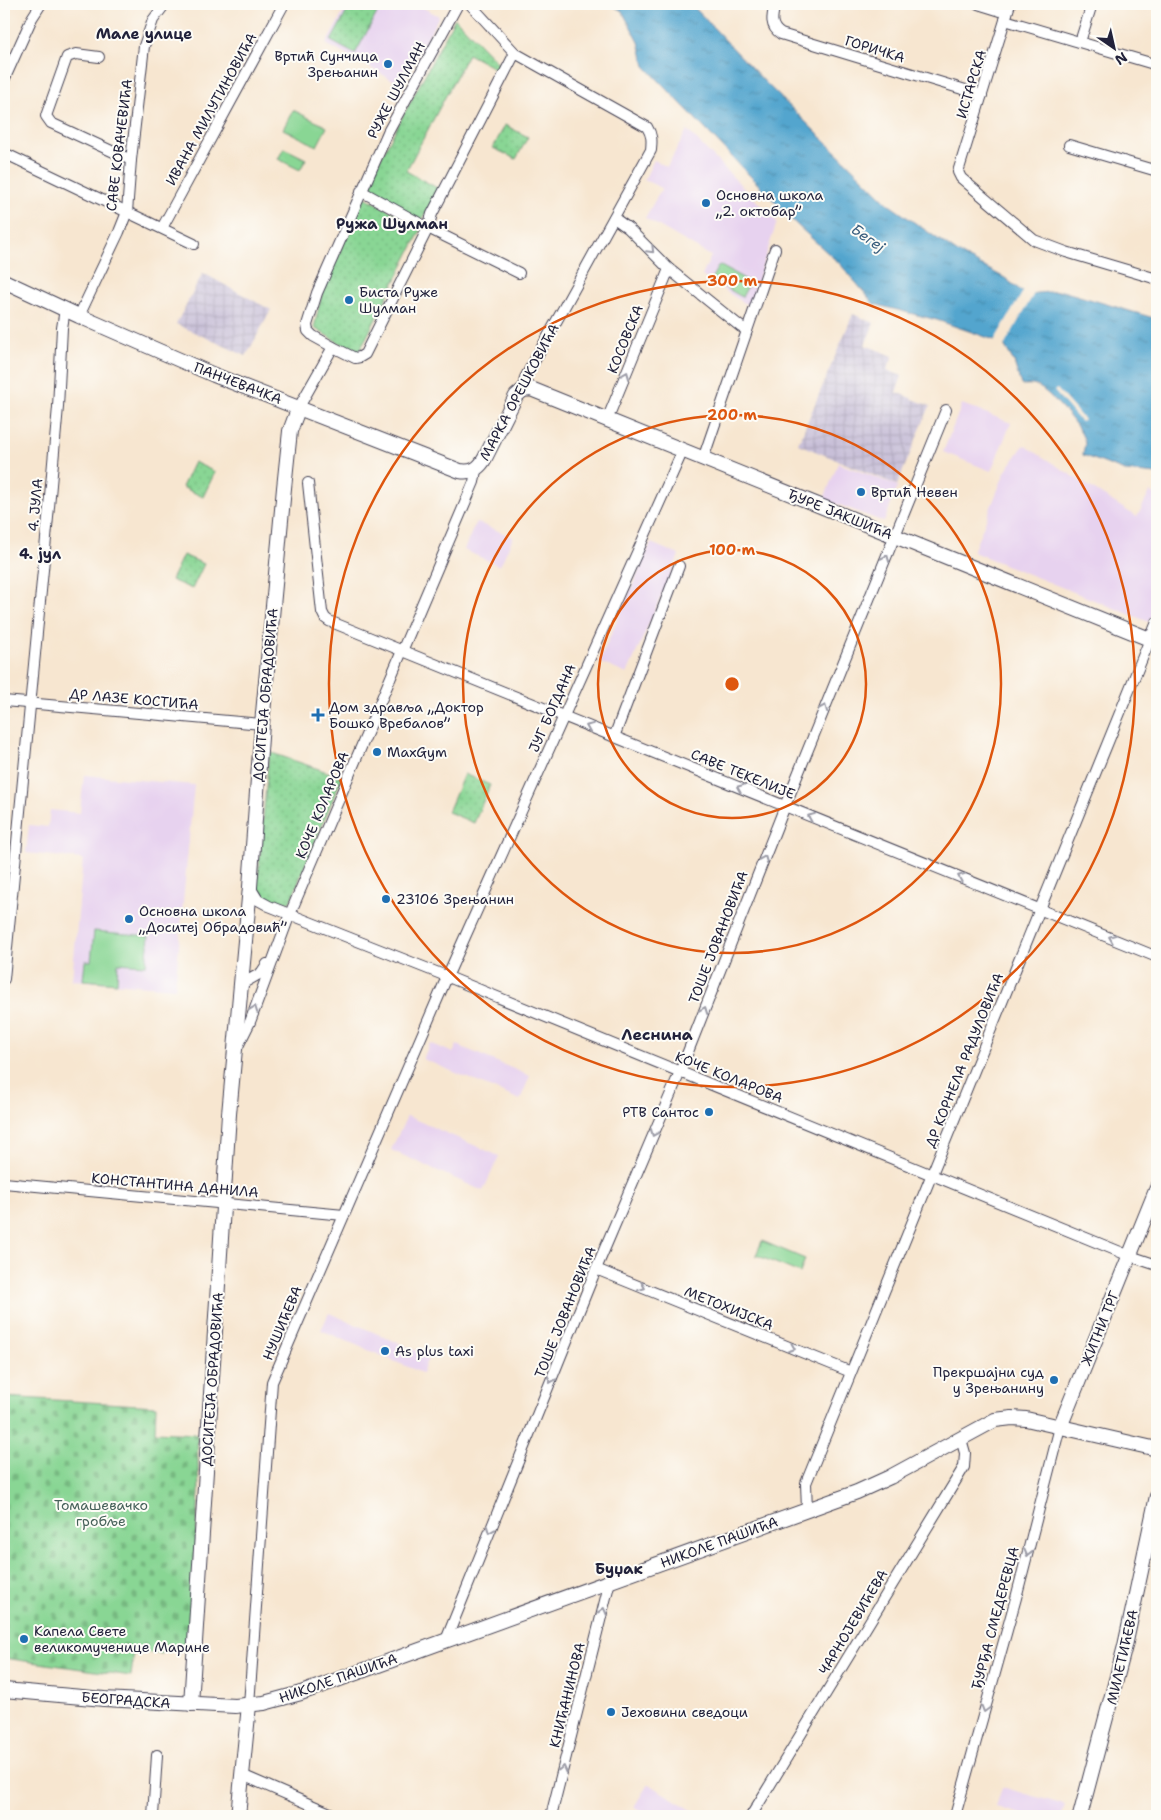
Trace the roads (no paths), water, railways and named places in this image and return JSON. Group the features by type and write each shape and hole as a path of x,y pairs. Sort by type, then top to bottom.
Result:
{"street":[{"path":"4,80 40,4"},
{"name":"САВЕ КОВАЧЕВИЋА","path":"79,316 119,232 126,212 145,41 154,20 165,4"},
{"name":"ИВАНА МИЛУТИНОВИЋА","path":"162,228 284,4"},
{"name":"РУЖЕ ШУЛМАН","path":"458,4 388,132 361,191 317,293 307,325 308,331 313,336 354,358 360,358 365,354 428,228 432,214 515,52"},
{"path":"470,4 515,52"},
{"name":"ГОРИЧКА","path":"775,4 771,17 775,28 781,34 982,95"},
{"path":"978,4 1007,12 1080,42 1157,65"},
{"path":"1080,42 1092,4"},
{"name":"ИСТАРСКА","path":"1007,12 958,172 961,178 1034,240 1066,252 1157,279"},
{"name":"МАРКА ОРЕШКОВИЋА","path":"402,651 474,482 476,470 485,458 516,396 523,390 525,378 651,150 651,133 647,127 515,52"},
{"path":"99,57 76,54 67,57 46,116 51,123 131,160"},
{"path":"1069,145 1157,171"},
{"path":"4,153 194,244"},
{"path":"361,191 428,228 519,273"},
{"path":"614,218 628,228 669,269 747,330"},
{"path":"703,459 775,249"},
{"name":"КОСОВСКА","path":"607,420 669,269"},
{"name":"ПАНЧЕВАЧКА","path":"4,281 79,316 214,374 460,471 476,470"},
{"name":"4. ЈУЛА","path":"4,979 58,407 62,328 66,309"},
{"path":"299,407 332,347"},
{"name":"ЂУРЕ ЈАКШИЋА","path":"523,390 531,389 1154,640"},
{"name":"ДОСИТЕЈА ОБРАДОВИЋА","path":"191,1704 234,1053 289,439 291,426 299,407"},
{"name":"ТОШЕ ЈОВАНОВИЋА","path":"446,1640 596,1269 680,1072 785,806 946,410"},
{"name":"ЈУГ БОГДАНА","path":"447,977 683,450"},
{"name":"САВЕ ТЕКЕЛИЈЕ","path":"308,483 322,612 329,621 1157,956"},
{"path":"614,737 679,566"},
{"name":"ДР КОРНЕЛА РАДУЛОВИЋА","path":"806,1510 806,1483 1040,909 1154,640 1157,622"},
{"name":"КОЧЕ КОЛАРОВА","path":"274,956 402,651"},
{"name":"ДР ЛАЗЕ КОСТИЋА","path":"4,701 262,724"},
{"name":"КОЧЕ КОЛАРОВА","path":"250,888 264,904 1130,1256"},
{"path":"240,985 260,973 274,956"},
{"name":"ДОСИТЕЈА ОБРАДОВИЋА","path":"234,1053 250,1022 274,956"},
{"name":"НУШИЋЕВА","path":"249,1705 272,1382 447,977"},
{"name":"КОНСТАНТИНА ДАНИЛА","path":"4,1183 344,1215"},
{"name":"ЖИТНИ ТРГ","path":"1060,1427 1157,1188"},
{"path":"1130,1256 1157,1265"},
{"name":"МЕТОХИЈСКА","path":"596,1269 852,1372"},
{"name":"НИКОЛЕ ПАШИЋА","path":"249,1705 288,1697 856,1492 890,1477 995,1420 1004,1418 1026,1419 1157,1448"},
{"name":"ЂУРЂА СМЕДЕРЕВЦА","path":"955,1816 1016,1598 1060,1427"},
{"name":"ЧАРНОЈЕВИЋЕВА","path":"751,1816 964,1467 965,1453 962,1438"},
{"name":"МИЛЕТИЋЕВА","path":"1080,1816 1125,1646 1157,1496"},
{"name":"КНИЋАНИНОВА","path":"551,1816 610,1581"},
{"name":"БЕОГРАДСКА","path":"4,1690 191,1704 249,1705"},
{"path":"238,1816 249,1705"},
{"path":"153,1816 157,1755"},
{"path":"242,1775 337,1816"}],"water":[{"name":"Бегеј","path":"610,4 691,4 765,82 891,206 958,253 1005,278 1025,294 1062,291 1157,319 1157,474 1125,471 1083,455 1085,443 1079,429 1057,403 1042,389 1035,385 1021,385 1014,362 1003,343 937,320 874,304 841,265 796,224 645,66 639,42 622,11"}],"place":[{"name":"Вртић Сунчица Зрењанин","path":"388,64"},
{"name":"Основна школа „2. октобар”","path":"706,203"},
{"name":"Биста Руже Шулман","path":"349,300"},
{"name":"Вртић Невен","path":"861,492"},
{"name":"Дом здравља „Доктор Бошко Вребалов”","path":"318,715"},
{"name":"MaxGym","path":"377,752"},
{"name":"23106 Зрењанин","path":"386,899"},
{"name":"Основна школа „Доситеј Обрадовић”","path":"129,919"},
{"name":"РТВ Сантос","path":"709,1112"},
{"name":"As plus taxi","path":"385,1351"},
{"name":"Прекршајни суд у Зрењанину","path":"1054,1380"},
{"name":"Капела Свете великомученице Марине","path":"24,1639"},
{"name":"Јеховини сведоци","path":"611,1712"}],"district":[{"name":"Мале улице","path":"144,34"},
{"name":"Ружа Шулман","path":"392,224"},
{"name":"4. јул","path":"40,554"},
{"name":"Леснина","path":"657,1034"},
{"name":"Буџак","path":"619,1569"}],"park label":[{"name":"Томашевачко гробље","path":"101,1514"}]}
